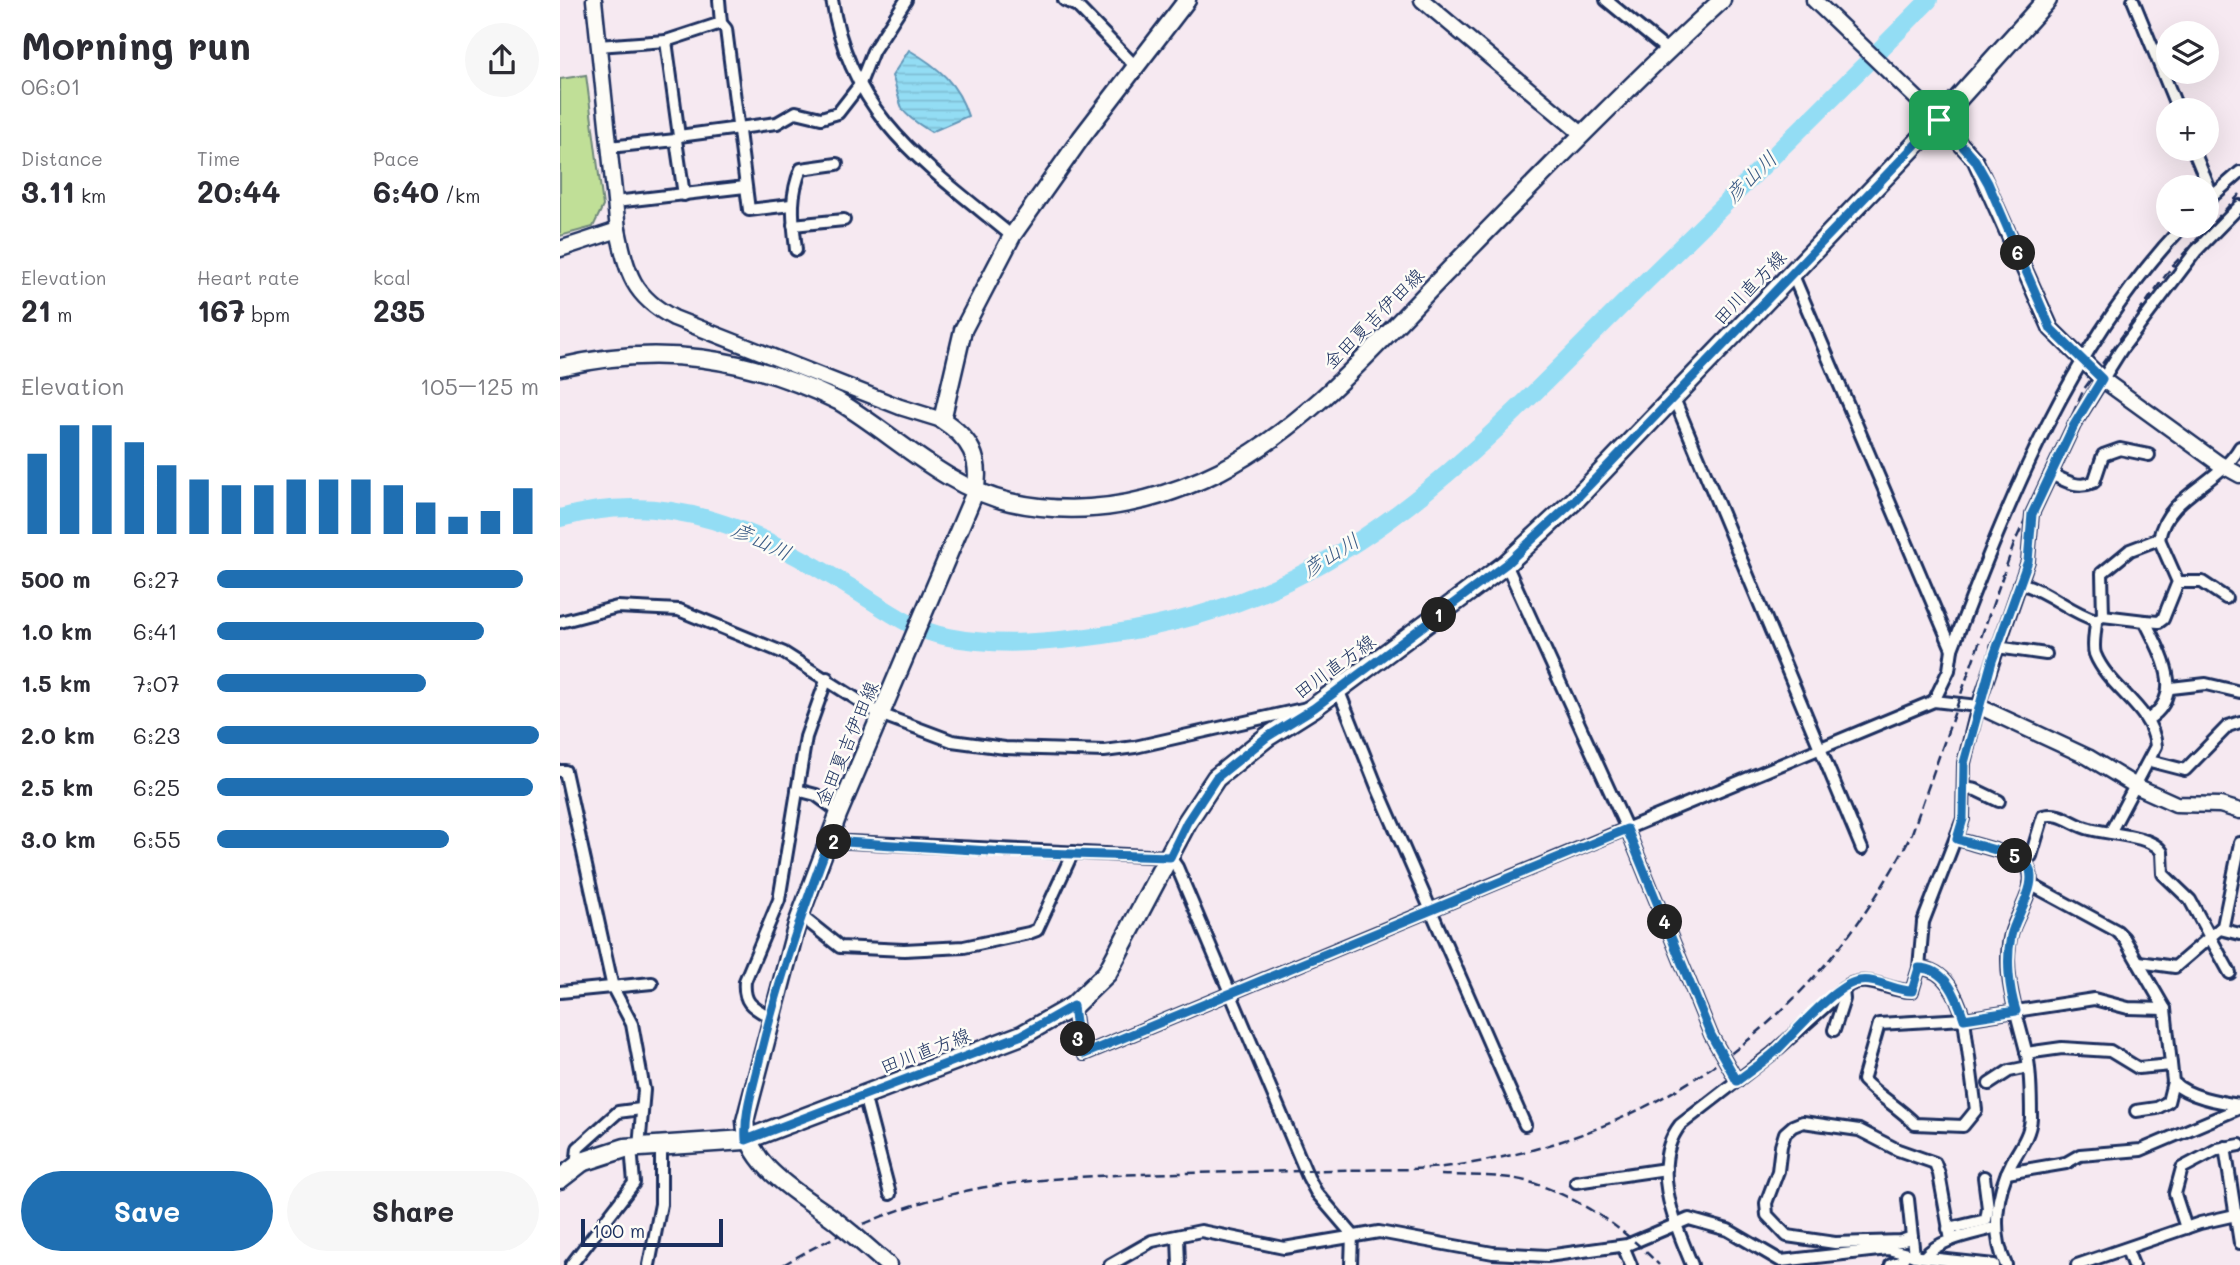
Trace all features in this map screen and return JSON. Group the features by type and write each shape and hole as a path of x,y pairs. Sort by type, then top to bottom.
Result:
{"main road":[{"path":"942,420 963,330 1012,236 1081,138 1187,0"},
{"name":"金田夏吉伊田線","path":"560,367 647,355 690,355 717,359 816,390 838,401 973,498 1034,507 1109,507 1164,495 1221,470 1276,435 1331,389 1582,134 1722,0"},
{"name":"田川直方線","path":"560,1179 576,1166 635,1147 746,1140 1022,1035 1073,1006 1107,973 1187,822 1216,778 1267,737 1314,708 1506,564 1575,500 1792,273 1932,114 2047,0"},
{"name":"金田夏吉伊田線","path":"746,1140 745,1121 770,1017 800,915 839,812 973,498 978,475 970,443 942,420"},
{"path":"746,1140 770,1171 835,1220 888,1265"}],"street":[{"path":"594,0 618,230 625,266 644,298 658,309 858,391 942,420"},
{"path":"719,0 721,23 726,29 749,210 791,205"},
{"path":"832,0 836,29 859,86 887,127 906,147 1012,236"},
{"path":"609,147 777,123 796,112 830,118 838,113 859,86 873,51 906,0"},
{"path":"1064,0 1077,6 1137,68"},
{"path":"1422,0 1582,134"},
{"path":"1606,0 1667,50"},
{"path":"1814,0 1932,114 1975,160 1988,183 2051,329 2102,379 2233,471"},
{"path":"2133,0 2173,98"},
{"path":"598,46 666,41 721,23"},
{"path":"666,41 684,195"},
{"path":"796,250 791,205 801,169 837,164"},
{"path":"2219,190 2240,172"},
{"path":"615,202 746,187"},
{"path":"1692,1265 1676,1226 1666,1169 1671,1137 1680,1125 1737,1081 1843,989 1858,981 1879,983 1900,991 1912,991 1919,968 1923,922 1963,819 1964,763 1978,706 2028,561 2032,514 2074,425 2102,379 2196,251 2240,206"},
{"path":"793,225 844,220"},
{"path":"560,249 618,230"},
{"path":"1934,701 1949,670 1952,649 2006,508 2056,403 2103,325 2147,264 2172,238"},
{"path":"1792,273 1952,649"},
{"path":"1673,396 1862,849"},
{"path":"2020,583 2042,589 2078,615 2159,622 2163,619 2178,582 2159,539 2168,513 2233,471 2240,447"},
{"path":"2051,474 2075,485 2085,486 2094,482 2103,455 2120,449 2149,455"},
{"path":"2111,831 2156,746 2147,720 2111,682 2094,652 2100,618 2102,573 2130,550 2159,539"},
{"path":"1506,564 1627,829 1711,1035 1737,1081"},
{"path":"2178,582 2202,582 2226,598"},
{"path":"560,622 617,607 679,610 784,653 883,710 952,741 1037,751 1104,751 1210,732 1285,711 1314,708"},
{"path":"2145,621 2166,663 2171,688 2155,715 2147,720"},
{"path":"1997,647 2046,654"},
{"path":"770,1017 747,1004 743,995 745,981 779,900 806,737 827,678"},
{"path":"2171,688 2206,684 2240,692"},
{"path":"1338,689 1525,1125"},
{"path":"1073,1006 1077,1038 1084,1054 1934,701 1978,706 2088,757 2136,786 2176,804 2220,804 2240,811"},
{"path":"2150,761 2185,770 2228,726 2240,722"},
{"path":"560,771 565,771 613,988 632,1024 644,1090 635,1147 634,1183 571,1265"},
{"path":"1964,788 1976,790 1998,801"},
{"path":"797,790 816,795 839,812"},
{"path":"2024,861 2031,856 2043,816 2063,816 2086,828 2111,831 2159,847 2163,874 2190,900 2230,973"},
{"path":"1957,839 2024,861 2029,869 2030,884 2011,934 2009,960 2028,1067 2031,1119 2028,1136 2007,1173 1997,1227 2006,1265"},
{"path":"829,841 1006,852 1170,857 1177,867 1232,994 1308,1177 1316,1192 1352,1234 1351,1265"},
{"path":"2139,962 2175,967 2220,929 2240,843"},
{"path":"800,915 840,947 904,950 964,947 1029,933 1037,930 1073,852"},
{"path":"2030,884 2117,931 2139,962 2165,1009 2173,1082 2168,1102 2157,1108 2136,1111"},
{"path":"2220,929 2240,934"},
{"path":"1919,968 1940,975 1958,998 1964,1019 1976,1110 1963,1126 1915,1124 1895,1104 1878,1096 1863,1080 1880,1024 1964,1019 2094,999 2128,1008 2165,1009"},
{"path":"560,992 652,983"},
{"path":"1834,1030 1844,999 1843,989"},
{"path":"2026,1053 2062,1048 2110,1051 2138,1068 2171,1065"},
{"path":"1989,1084 2009,1071 2028,1067"},
{"path":"2173,1082 2193,1094 2240,1106"},
{"path":"864,1095 890,1194"},
{"path":"2007,1173 2066,1163 2080,1156 2141,1150 2240,1106"},
{"path":"576,1166 578,1148 618,1112 641,1109"},
{"path":"1912,1237 1901,1241 1835,1243 1787,1236 1767,1215 1766,1202 1778,1171 1786,1133 1793,1126 1804,1122 1859,1130 1898,1150 1935,1163 1940,1174 1950,1235"},
{"path":"2186,1228 2175,1194 2182,1168 2225,1147 2240,1145"},
{"path":"649,1265 662,1204 661,1146"},
{"path":"2225,1147 2238,1214 2240,1243"},
{"path":"1576,1182 1666,1169"},
{"path":"1891,1265 1916,1258 1950,1235 1986,1220 1988,1208 1984,1177"},
{"path":"1908,1199 1916,1258"},
{"path":"2077,1265 2186,1228 2238,1214"},
{"path":"1110,1265 1152,1241 1201,1231 1284,1248 1352,1234 1379,1232 1535,1261 1566,1260 1623,1246 1689,1219 1728,1230 1773,1258 1795,1263 1843,1252 1888,1249 1916,1258 1994,1265"},
{"path":"1950,1235 1997,1227"},
{"path":"1178,1236 1179,1265"},
{"path":"1623,1246 1630,1265"},
{"path":"2127,1250 2133,1265"},
{"path":"1590,1252 1594,1265"},
{"path":"1128,1254 1133,1265"}],"green space":[{"path":"586,75 603,206 593,227 560,236 560,79"}],"water":[{"path":"909,50 946,77 959,95 968,116 931,132 906,113 901,106 892,76"}],"waterway":[{"name":"彦山川","path":"560,518 601,510 640,508 714,520 749,533 819,568 910,624 935,634 967,640 1026,642 1103,635 1176,621 1247,599 1292,579 1341,552 1388,521 1433,486 1517,410 1929,0"}],"railway":[{"path":"783,1265 832,1238 910,1206 992,1186 1118,1175 1429,1168 1460,1165 1534,1149 1604,1126 1668,1094 1728,1056 1782,1010 1831,957 1875,898 1912,833 2014,544 2084,389 2173,265 2240,194"},
{"path":"1441,1175 1511,1178 1551,1190 1585,1206 1617,1227 1659,1265"}],"route":[{"path":"1939,120 1975,160 1988,183 2051,329 2102,379 2074,425 2032,514 2028,561 1992,661 1964,763 1963,819 1957,839 2017,857 2024,861 2029,869 2030,884 2011,934 2009,960 2016,1011 1964,1019 1958,998 1937,972 1927,968 1919,968 1912,991 1900,991 1879,983 1858,981 1837,994 1773,1053 1737,1081 1711,1035 1627,829 1084,1054 1077,1038 1073,1006 1051,1021 1022,1035 746,1140 745,1121 770,1017 797,924 829,841 843,844 1006,852 1076,852 1170,857 1187,822 1216,778 1267,737 1314,708 1506,564 1575,500 1939,120"}]}
